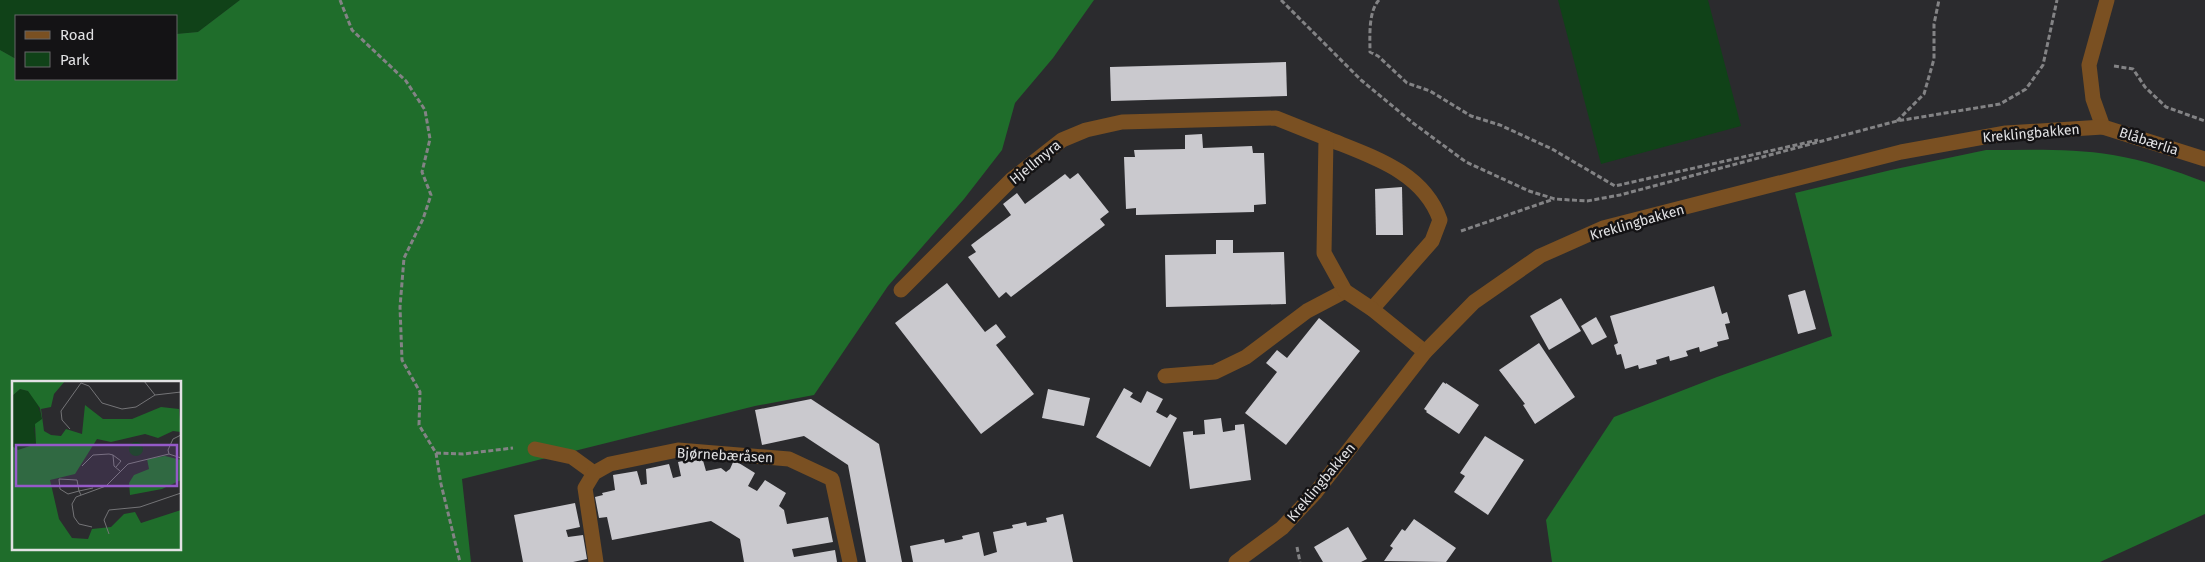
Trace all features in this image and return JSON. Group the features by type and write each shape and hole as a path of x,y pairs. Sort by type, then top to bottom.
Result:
{"street":[{"name":"Blåbærlia","path":"2107,0 2089,65 2093,99 2103,127 2205,159"},
{"name":"Hjellmyra","path":"901,290 1012,180 1062,140 1086,130 1122,122 1276,118 1388,163 1424,191 1435,205 1440,220 1432,241 1372,309"},
{"name":"Kreklingbakken","path":"1236,562 1282,528 1316,492 1425,352 1474,302 1540,256 1603,228 1902,152 2006,133 2103,127"},
{"path":"1326,138 1324,253 1345,291 1372,309 1425,352"},
{"path":"1165,376 1215,372 1246,357 1307,311 1345,291"},
{"path":"535,449 572,457 594,473 585,488 596,562"},
{"name":"Bjørnebæråsen","path":"594,473 610,464 678,450 789,459 832,479 850,562"}],"path":[{"path":"340,0 352,30 406,81 425,110 430,139 422,172 431,195 423,219 404,258 400,306 402,360 420,392 419,425 436,453 441,484 460,562"},
{"path":"1281,0 1361,80 1466,162 1529,191 1555,199 1587,201 1620,195 1897,121 1924,94 1934,59 1934,24 1939,0"},
{"path":"1379,0 1375,2 1370,52 1378,56 1407,83 1430,91 1471,116 1500,125 1552,149 1615,186 1620,195"},
{"path":"1615,186 1897,121 2000,104 2026,89 2043,65 2056,0"},
{"path":"2114,66 2133,69 2145,87 2166,107 2205,121"},
{"path":"1432,241 1512,212 1555,199"},
{"path":"436,453 462,454 524,446 535,449"}],"green space":[{"path":"0,0 240,0 198,32 178,34 178,15 15,15 15,58 0,50"},
{"path":"240,0 1094,0 1053,58 1015,103 1002,150 964,199 888,286 814,395 755,406 462,479 471,562 0,562 0,50 15,58 15,80 178,80 178,34 198,32"},
{"path":"1558,0 1708,0 1741,126 1601,164"},
{"path":"1986,150 2066,150 2113,155 2160,166 2205,182 2205,514 2100,562 1552,562 1546,520 1614,417 1717,377 1832,336 1795,193"}],"building":[{"path":"1286,62 1287,96 1111,101 1110,67"},
{"path":"1202,134 1203,148 1252,146 1253,153 1264,153 1266,204 1254,205 1254,212 1136,215 1136,208 1126,209 1124,157 1135,157 1134,150 1185,149 1185,135"},
{"path":"1078,173 1109,212 1100,219 1105,225 1011,297 1006,292 999,298 968,257 976,252 971,245 1011,215 1003,204 1017,193 1025,204 1065,174 1070,179"},
{"path":"1402,187 1403,235 1376,235 1375,189"},
{"path":"1216,240 1233,240 1233,253 1284,252 1286,304 1166,307 1165,255 1216,254"},
{"path":"947,283 985,332 996,324 1006,337 996,345 1034,394 981,434 895,323"},
{"path":"1714,286 1722,314 1727,312 1730,323 1725,324 1729,339 1717,342 1718,346 1700,352 1699,347 1686,351 1688,356 1670,361 1669,356 1656,360 1657,364 1639,369 1638,365 1625,369 1621,354 1617,355 1614,345 1618,343 1610,316"},
{"path":"1805,290 1816,329 1798,334 1788,295"},
{"path":"1561,298 1581,331 1549,350 1530,316"},
{"path":"1596,317 1607,337 1592,345 1581,326"},
{"path":"1319,318 1360,351 1286,445 1245,413 1277,372 1266,363 1277,350 1287,358"},
{"path":"1539,343 1575,397 1535,424 1523,405 1525,404 1499,370"},
{"path":"1443,382 1479,405 1459,434 1424,409"},
{"path":"1124,388 1133,393 1130,397 1141,403 1147,391 1163,399 1156,412 1167,418 1170,414 1177,418 1150,467 1096,437"},
{"path":"1048,389 1090,398 1084,426 1042,418"},
{"path":"811,399 879,444 902,562 866,562 848,465 804,436 762,445 755,410"},
{"path":"1221,418 1223,432 1235,430 1235,425 1244,424 1251,480 1190,489 1183,432 1193,431 1193,435 1205,434 1204,420"},
{"path":"1485,436 1524,460 1488,515 1454,492 1465,476 1460,473"},
{"path":"702,457 706,471 721,468 726,472 730,469 734,460 755,473 748,486 757,491 765,480 786,493 779,506 784,510 787,524 828,517 833,542 792,549 794,557 835,550 837,562 744,562 740,539 711,521 612,540 607,517 599,518 595,497 615,490 613,475 637,471 641,485 647,484 646,469 669,464 673,478 681,476 678,462"},
{"path":"575,503 580,527 566,530 568,537 583,535 587,559 573,562 523,562 514,515"},
{"path":"1063,514 1073,562 913,562 910,546 944,539 945,543 963,539 962,536 979,532 984,556 997,552 993,532 1013,528 1012,525 1026,522 1027,526 1047,522 1046,518"},
{"path":"1414,519 1456,548 1446,562 1384,561 1393,548 1390,546 1402,529 1405,531"},
{"path":"1348,527 1367,559 1361,562 1323,562 1314,547"}]}
